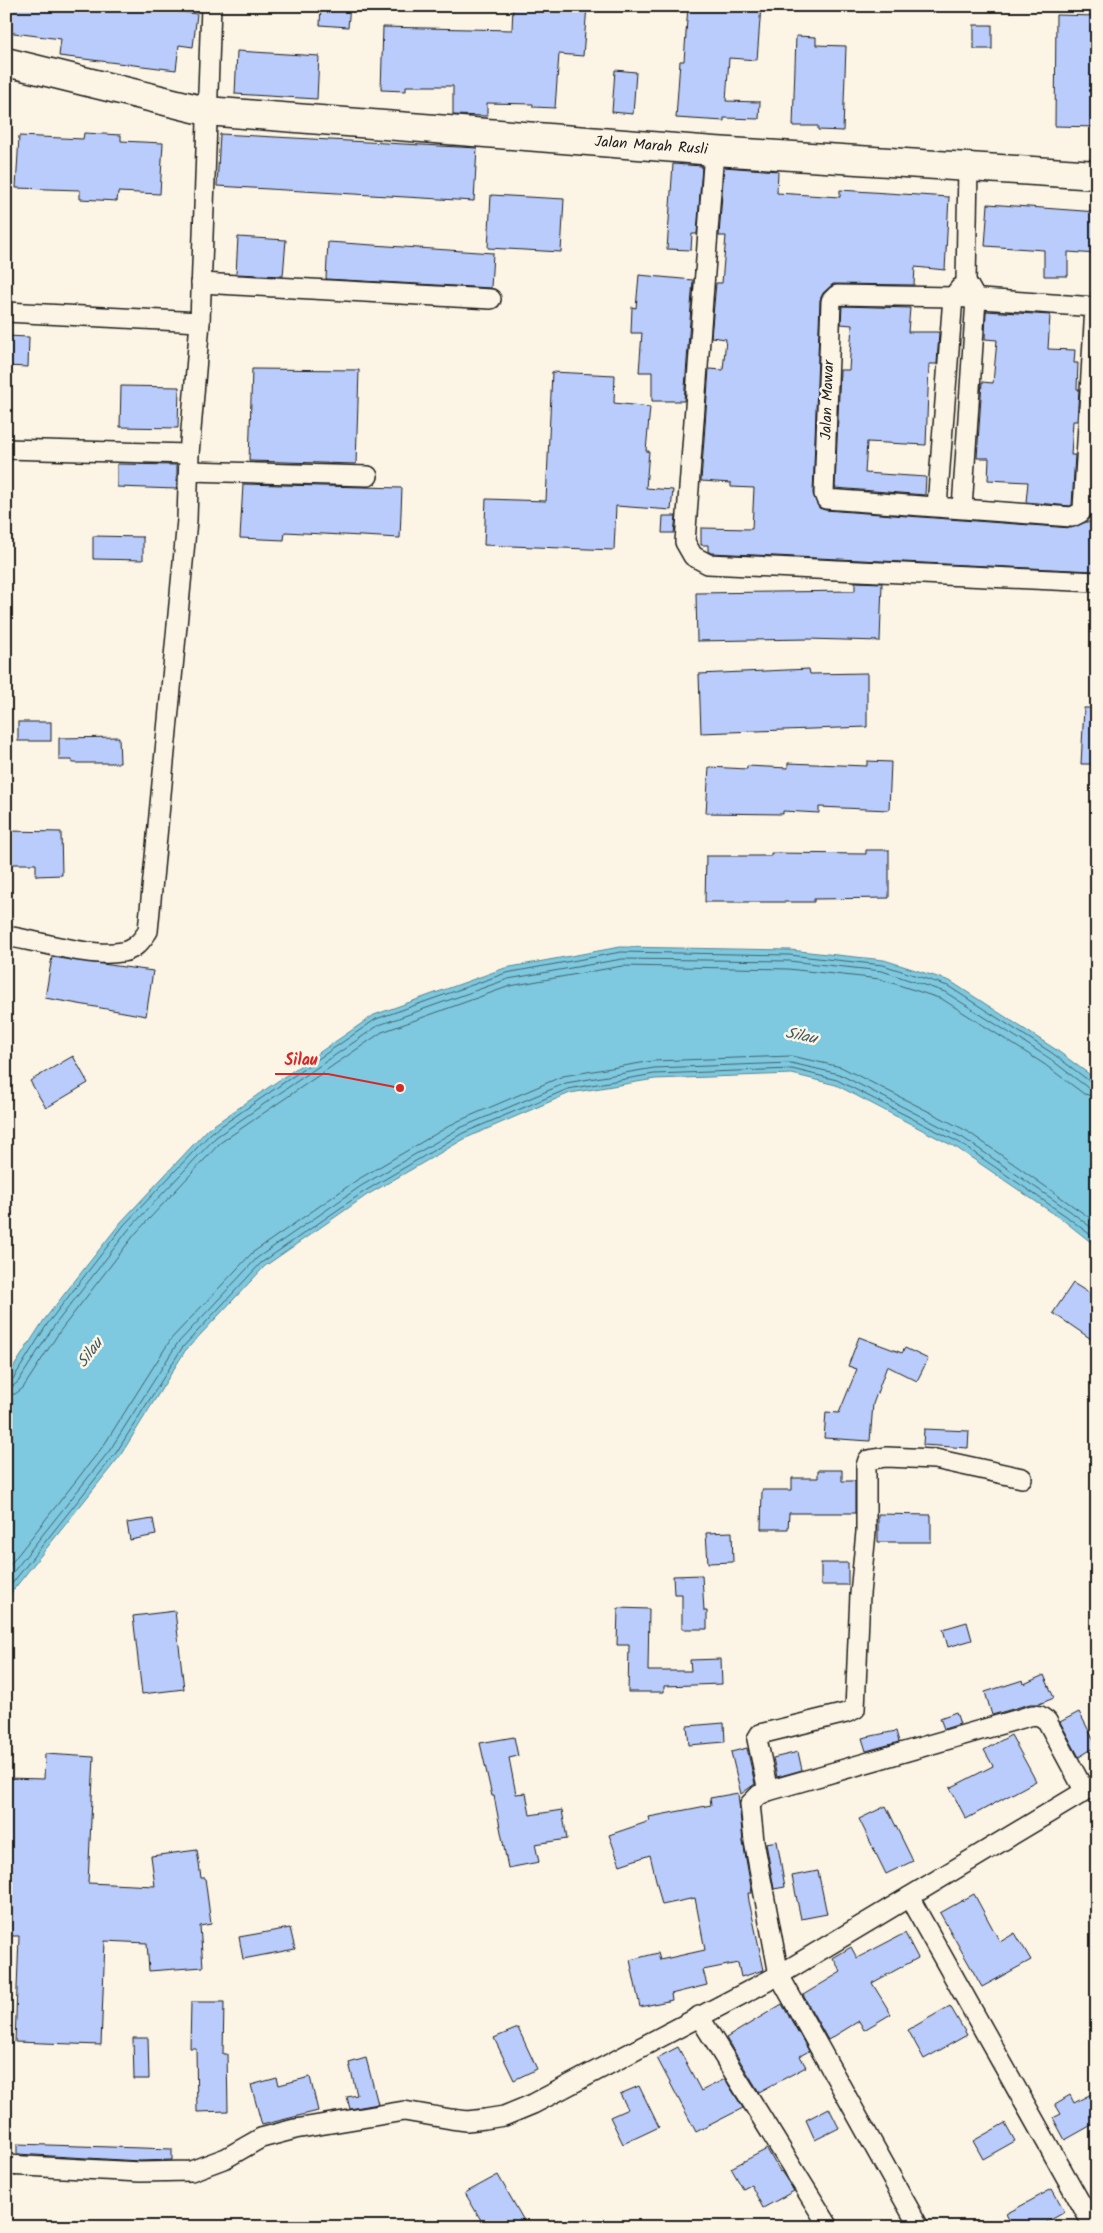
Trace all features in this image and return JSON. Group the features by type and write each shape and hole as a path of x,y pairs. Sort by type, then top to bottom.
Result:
{"main road":[{"name":"Jalan Marah Rusli","path":"6,62 206,111 714,151 1097,175"}],"street":[{"path":"6,936 93,952 123,952 139,944 148,931 187,520 189,463 202,283 206,111 211,6"},
{"path":"714,151 685,542 694,556 708,564 1097,582"},
{"path":"962,508 976,299 966,281 968,167"},
{"path":"953,297 1094,307 1083,509 1080,513 1072,516 937,506 953,297 966,281"},
{"path":"202,283 491,299"},
{"name":"Jalan Mawar","path":"937,506 826,500 824,494 831,301 838,295 953,297"},
{"path":"6,312 200,322"},
{"path":"6,449 368,476"},
{"path":"768,1791 757,1739 760,1734 846,1713 855,1709 860,1594 866,1532 866,1466 868,1460 886,1457 935,1459 1022,1478"},
{"path":"6,2165 140,2172 191,2171 226,2158 261,2138 295,2129 393,2112 415,2112 467,2121 504,2116 585,2077 780,1974 1091,1787 1047,1721 1040,1716 1033,1715 768,1791 753,1799 750,1809 780,1974 919,2227"},
{"path":"909,1898 1094,2227"},
{"path":"699,2016 829,2227"}],"water":[{"path":"620,947 790,950 884,960 950,981 1055,1049 1097,1080 1097,1247 1063,1220 957,1148 836,1085 792,1074 655,1079 570,1093 466,1138 367,1195 265,1266 185,1351 120,1456 6,1599 6,1379 44,1320 121,1222 208,1129 374,1015 505,968"}],"building":[{"path":"6,6 133,6 197,14 193,47 179,45 176,70 59,56 61,39 6,32"},
{"path":"321,6 350,6 348,27 320,25"},
{"path":"513,6 587,6 583,56 559,54 555,108 533,107 533,104 487,103 487,116 453,115 453,86 406,86 406,91 381,90 383,27 512,30"},
{"path":"688,6 761,6 757,60 729,58 726,101 760,102 759,119 724,118 724,121 676,118 680,61 684,61"},
{"path":"1056,15 1097,16 1097,127 1055,126"},
{"path":"974,25 992,25 992,49 974,49"},
{"path":"796,36 816,37 816,45 846,46 843,131 818,130 818,126 793,126"},
{"path":"237,51 319,56 317,99 235,94"},
{"path":"615,70 636,72 633,114 612,112"},
{"path":"84,133 121,135 121,141 163,143 160,194 118,192 117,201 80,199 80,190 16,188 19,136 83,139"},
{"path":"220,134 477,148 474,201 217,186"},
{"path":"673,164 702,166 697,234 692,234 691,250 667,249"},
{"path":"724,167 778,171 777,193 840,197 840,190 949,197 945,270 915,267 914,285 833,284 823,293 820,300 813,494 819,508 825,510 1071,528 1086,522 1095,522 1094,571 711,553 708,551 708,545 701,545 701,528 752,529 754,488 731,487 731,483 701,481 709,369 723,370 726,339 711,337 716,283 722,283 726,236 719,236"},
{"path":"491,195 564,199 561,252 488,248"},
{"path":"988,204 1097,212 1097,254 1068,252 1068,276 1044,276 1044,250 985,246"},
{"path":"238,237 286,240 283,276 236,274"},
{"path":"328,242 493,253 491,288 326,279"},
{"path":"639,275 693,280 684,401 652,401 652,372 639,372 642,333 631,333 632,307 636,308"},
{"path":"842,306 910,308 908,332 939,332 937,364 929,364 926,445 867,442 865,473 926,477 925,495 835,488 840,370 849,370 852,325 841,324"},
{"path":"986,311 1050,315 1048,349 1075,350 1074,363 1078,363 1077,389 1079,389 1077,421 1073,421 1071,455 1075,455 1072,505 1070,506 1026,502 1028,482 988,480 989,458 977,458 982,382 993,383 997,340 985,339"},
{"path":"6,336 29,337 28,367 6,366"},
{"path":"252,369 359,370 356,464 249,461"},
{"path":"552,372 615,375 614,403 650,407 646,451 649,451 646,488 673,490 671,510 616,506 614,550 484,545 486,499 546,501"},
{"path":"121,386 179,387 178,428 120,427"},
{"path":"117,464 177,465 177,489 117,487"},
{"path":"243,484 402,488 400,538 285,532 284,540 240,538"},
{"path":"663,516 676,516 674,533 662,533"},
{"path":"93,536 143,537 143,560 93,559"},
{"path":"855,582 882,583 880,641 808,639 697,641 696,593 855,591"},
{"path":"809,669 810,674 867,673 867,727 701,733 699,674"},
{"path":"1084,708 1097,708 1097,764 1081,764"},
{"path":"18,722 51,722 51,741 18,741"},
{"path":"119,737 120,763 72,763 72,760 59,760 59,738"},
{"path":"867,761 891,762 889,810 819,807 819,813 783,811 783,814 706,813 709,767 747,769 747,766 788,768 788,763 867,766"},
{"path":"6,831 61,832 62,875 36,876 36,864 6,864"},
{"path":"866,850 889,850 889,898 814,899 814,902 705,902 706,856 771,856 771,853 866,854"},
{"path":"52,957 153,971 146,1016 45,998"},
{"path":"73,1056 88,1083 46,1108 30,1081"},
{"path":"1073,1283 1097,1298 1097,1343 1053,1313"},
{"path":"859,1337 902,1353 905,1348 928,1359 917,1381 887,1366 873,1404 870,1441 824,1438 826,1412 839,1413 857,1369 848,1366"},
{"path":"924,1429 969,1431 968,1448 923,1445"},
{"path":"818,1470 842,1470 842,1481 855,1481 855,1513 789,1513 788,1529 761,1529 762,1490 792,1490 792,1478 818,1478"},
{"path":"878,1514 931,1515 931,1542 878,1542"},
{"path":"153,1519 156,1535 130,1540 127,1523"},
{"path":"732,1532 733,1562 708,1563 706,1533"},
{"path":"821,1563 848,1563 848,1585 821,1585"},
{"path":"702,1575 704,1611 707,1611 707,1629 682,1629 682,1594 674,1594 673,1576"},
{"path":"618,1608 649,1609 648,1671 691,1671 690,1660 721,1659 722,1684 664,1686 664,1692 628,1692 629,1645 617,1645"},
{"path":"175,1611 184,1689 142,1694 133,1616"},
{"path":"967,1622 972,1640 948,1647 943,1629"},
{"path":"1044,1675 1054,1698 1039,1704 1030,1704 992,1715 985,1692 1023,1680 1024,1684"},
{"path":"956,1712 960,1724 944,1729 940,1718"},
{"path":"1079,1712 1097,1746 1079,1757 1060,1722"},
{"path":"724,1723 725,1742 689,1745 687,1726"},
{"path":"896,1731 899,1742 866,1751 862,1738"},
{"path":"1011,1735 1036,1781 966,1819 950,1788 993,1766 984,1750"},
{"path":"514,1737 518,1756 509,1758 516,1794 526,1793 530,1815 562,1810 567,1839 535,1844 539,1862 508,1868 494,1796 492,1796 480,1743"},
{"path":"747,1748 755,1784 741,1794 731,1752"},
{"path":"798,1752 802,1770 777,1777 773,1758"},
{"path":"45,1754 94,1757 88,1883 155,1886 151,1856 197,1850 201,1878 205,1878 211,1924 200,1926 203,1967 149,1971 147,1943 105,1941 101,2045 15,2042 19,1936 6,1936 6,1778 44,1779"},
{"path":"738,1793 743,1842 752,1893 748,1893 749,1901 764,1970 741,1977 738,1963 703,1970 707,1985 671,1994 672,2000 640,2007 630,1960 658,1953 660,1960 705,1950 695,1898 662,1905 650,1855 620,1865 609,1835 650,1821 649,1817 711,1805 710,1798"},
{"path":"886,1806 913,1861 886,1874 859,1819"},
{"path":"777,1841 785,1887 774,1889 766,1843"},
{"path":"818,1871 827,1914 801,1919 792,1876"},
{"path":"974,1894 1000,1942 1015,1933 1031,1960 982,1987 940,1913"},
{"path":"290,1928 295,1949 243,1959 239,1937"},
{"path":"905,1933 918,1958 872,1983 891,2014 864,2030 859,2021 828,2040 803,1995 841,1972 833,1958 851,1947 857,1958"},
{"path":"191,2002 224,2002 223,2054 227,2054 228,2111 197,2112 196,2048 190,2048"},
{"path":"782,2004 809,2051 800,2056 806,2067 759,2092 726,2038"},
{"path":"950,2006 967,2035 924,2059 908,2030"},
{"path":"518,2028 537,2069 514,2080 494,2038"},
{"path":"133,2038 148,2038 149,2079 134,2079"},
{"path":"678,2047 701,2091 725,2079 743,2108 696,2132 657,2058"},
{"path":"366,2058 378,2104 350,2109 347,2097 357,2095 349,2063"},
{"path":"310,2077 318,2111 262,2125 251,2085 277,2078 279,2085"},
{"path":"639,2086 659,2127 623,2144 610,2117 628,2109 620,2094"},
{"path":"1097,2091 1097,2122 1065,2140 1053,2118 1061,2114 1055,2104 1070,2095 1074,2103"},
{"path":"829,2108 839,2128 815,2140 806,2120"},
{"path":"1005,2123 1015,2141 983,2159 973,2141"},
{"path":"17,2144 172,2149 172,2160 140,2161 17,2154"},
{"path":"767,2149 780,2172 794,2191 763,2208 751,2185 743,2189 731,2168"},
{"path":"498,2175 523,2219 509,2227 485,2227 465,2193"},
{"path":"1052,2189 1065,2212 1038,2227 1013,2227 1006,2214"}],"place":[{"name":"Silau","path":"400,1088"}]}
